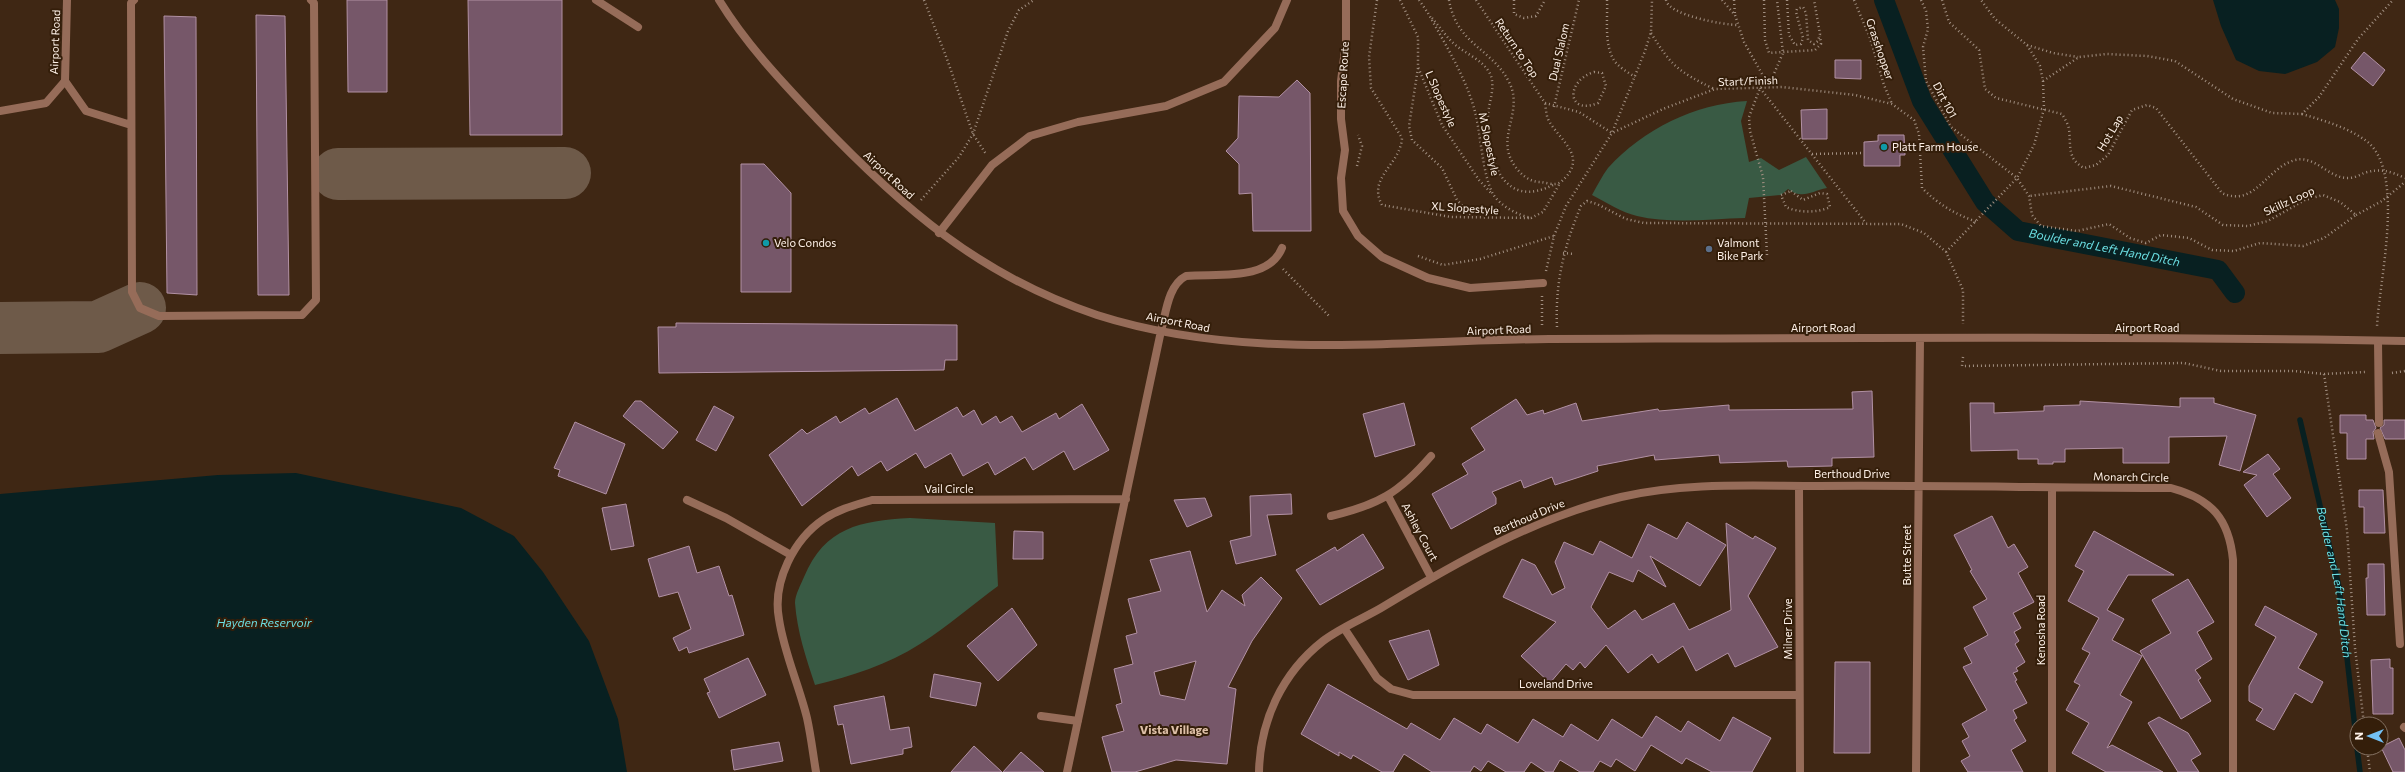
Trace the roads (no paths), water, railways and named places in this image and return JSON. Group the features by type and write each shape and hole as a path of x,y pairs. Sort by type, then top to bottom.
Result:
{"street":[{"name":"Airport Road","path":"0,111 46,103 65,81 67,0"},
{"path":"134,0 131,3 132,292 140,308 159,316 302,315 316,300 314,3 311,0"},
{"path":"596,0 638,27"},
{"name":"Airport Road","path":"719,0 760,57 794,95 868,173 939,233 993,269 1030,288 1097,315 1160,331 1243,344 1313,345 1542,339 1920,338 2405,341"},
{"path":"939,233 992,165 1030,136 1078,122 1166,106 1224,82 1275,28 1287,0"},
{"path":"1346,0 1346,42 1341,81 1341,119 1345,150 1341,178 1343,211 1358,236 1382,257 1428,278 1470,288 1543,283"},
{"path":"65,81 86,111 131,125"},
{"path":"1067,772 1126,499 1160,331 1170,296 1178,281 1186,276 1252,272 1269,266 1282,248"},
{"name":"Butte Street","path":"1916,772 1920,338"},
{"path":"2378,341 2379,423"},
{"path":"2378,433 2389,472 2400,644"},
{"name":"Ashley Court","path":"1331,516 1361,509 1388,496 1412,479 1431,456"},
{"name":"Berthoud Drive","path":"1259,772 1259,758 1268,717 1281,688 1300,662 1323,641 1344,628 1431,577 1509,537 1568,512 1622,497 1661,490 1714,486 1918,485"},
{"name":"Monarch Circle","path":"1918,485 2052,488 2171,488 2192,493 2209,504 2226,527 2231,540 2233,560 2233,772"},
{"name":"Milner Drive","path":"1799,486 1800,772"},
{"name":"Kenosha Road","path":"2052,488 2052,772"},
{"name":"Ashley Court","path":"1388,496 1431,577"},
{"name":"Vail Circle","path":"816,772 807,718 778,617 781,582 791,555 805,536 824,519 847,507 872,500 1126,499"},
{"path":"687,500 726,518 791,555"},
{"name":"Loveland Drive","path":"1344,628 1377,678 1390,689 1413,695 1799,695"},
{"path":"1041,716 1078,721"}],"water":[{"path":"2213,0 2335,0 2339,9 2339,28 2335,47 2317,62 2285,74 2259,71 2236,60 2221,26"},
{"name":"Hayden Reservoir","path":"296,473 461,508 514,536 543,572 589,641 618,719 627,772 0,772 0,494 218,475"}],"waterway":[{"name":"Boulder and Left Hand Ditch","path":"1884,0 1922,101 1985,202 2018,231 2218,270 2235,293"},
{"name":"Boulder and Left Hand Ditch","path":"2300,420 2339,587 2354,716"},
{"name":"Boulder and Left Hand Ditch","path":"2358,756 2360,772"}],"place":[{"name":"Platt Farm House","path":"1884,147"},
{"name":"Velo Condos","path":"766,243"},
{"name":"Valmont Bike Park","path":"1709,249"}],"district":[{"name":"Vista Village","path":"1174,730"}]}
